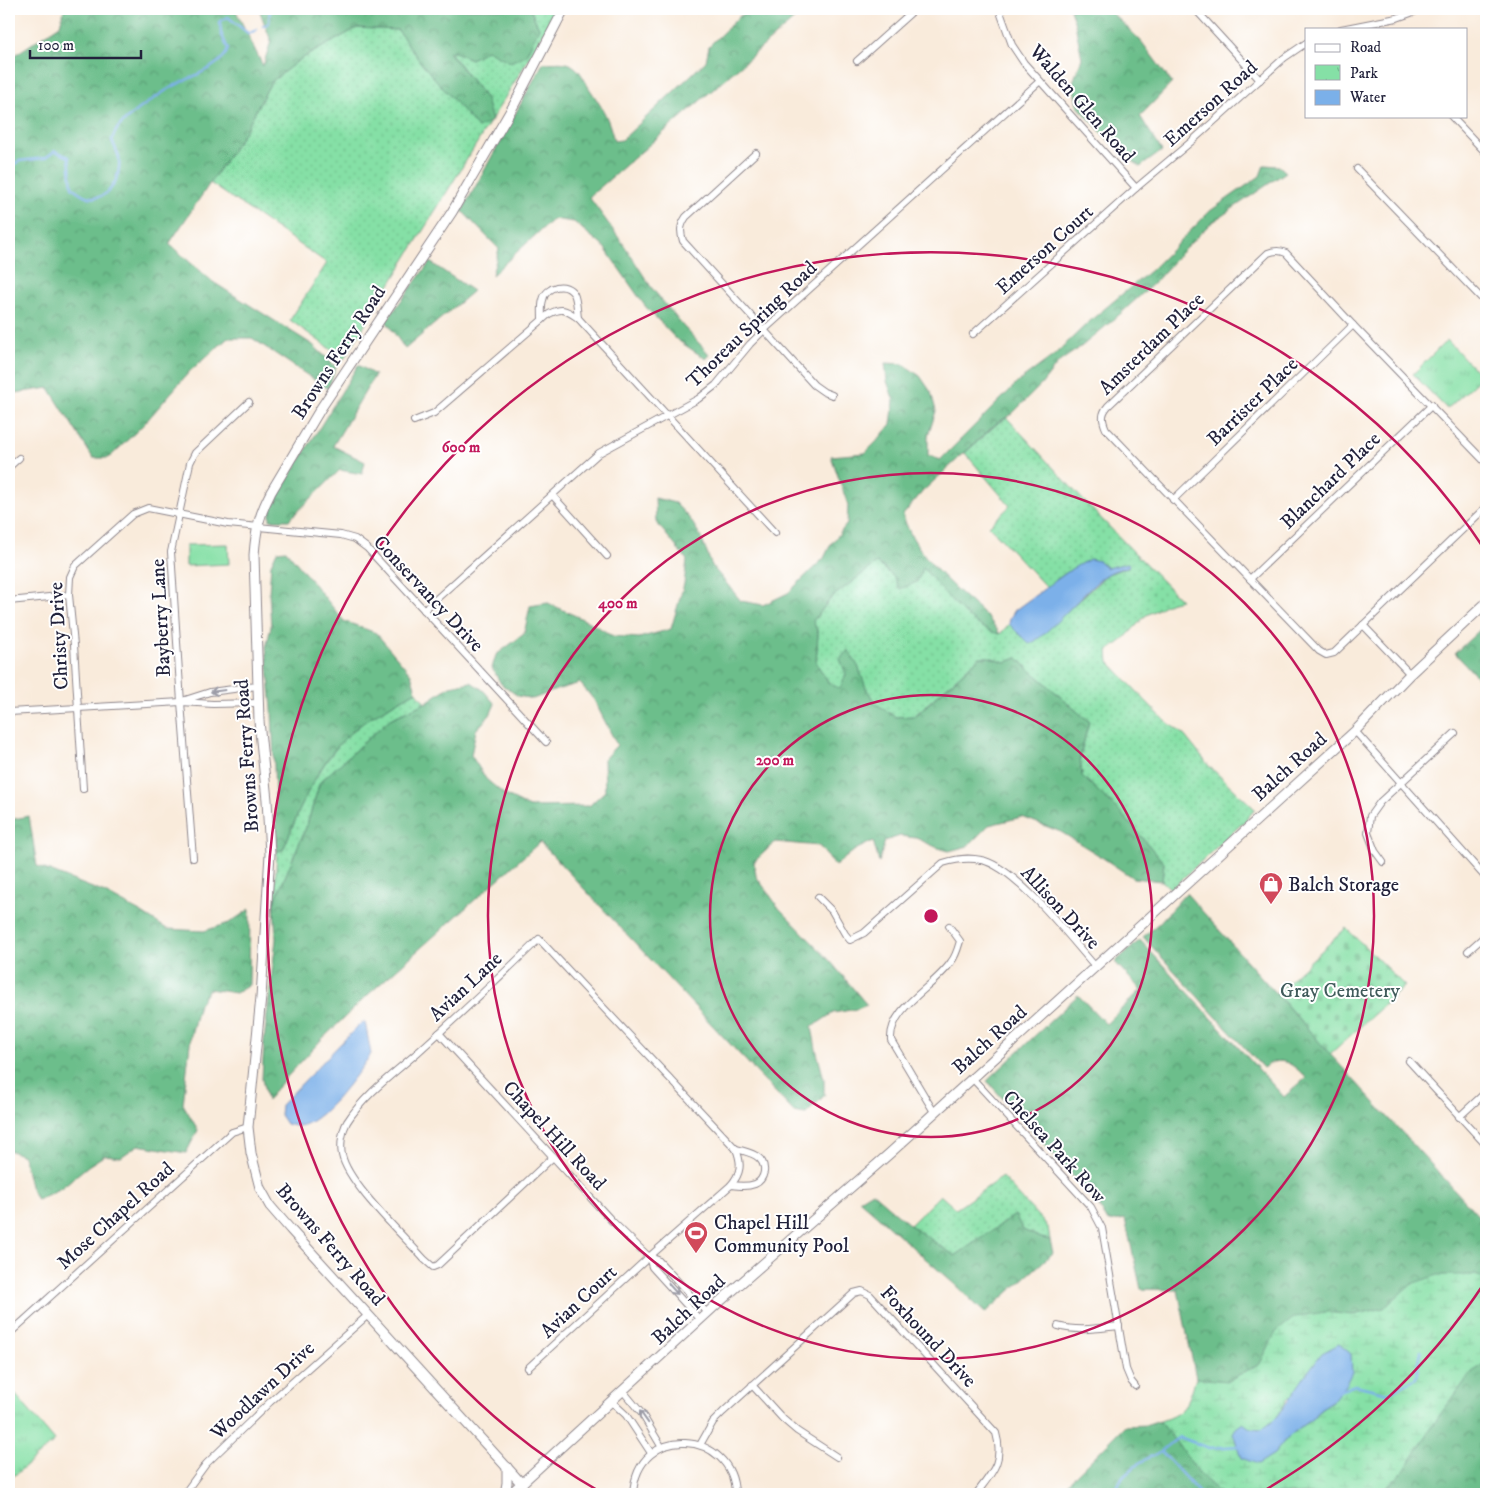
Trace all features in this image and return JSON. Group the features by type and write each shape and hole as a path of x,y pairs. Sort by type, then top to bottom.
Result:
{"street":[{"name":"Browns Ferry Road","path":"522,1484 270,1206 260,1188 251,1153 248,1127 261,997 270,854 268,800 257,686 254,555 256,528 264,504 322,408 452,212 515,103 564,9"},
{"path":"858,61 916,9"},
{"name":"Walden Glen Road","path":"999,9 1012,44 1024,63 1136,188"},
{"path":"1195,9 1260,80"},
{"path":"1346,28 1397,18 1422,9"},
{"name":"Emerson Road","path":"1136,188 1192,142 1284,58 1305,44"},
{"name":"Thoreau Spring Road","path":"424,610 606,448 668,417 698,399 716,385 764,330 1040,81"},
{"path":"1453,118 1486,153"},
{"path":"756,153 686,217 681,224 680,232 683,241 690,251 814,385 832,395"},
{"path":"1357,169 1486,302"},
{"name":"Emerson Court","path":"973,334 1136,188"},
{"name":"Amsterdam Place","path":"1486,463 1286,253 1274,250 1268,253 1108,406 1102,418 1106,429 1326,656 1334,653 1486,507"},
{"path":"542,320 543,298 550,289 558,286 566,287 575,296 578,318"},
{"path":"414,421 434,413 542,320 558,310 567,310 578,318 775,533"},
{"name":"Barrister Place","path":"1173,500 1353,325"},
{"name":"Bayberry Lane","path":"193,858 171,552 190,463 194,453 249,402"},
{"name":"Blanchard Place","path":"1250,579 1432,405"},
{"path":"9,467 19,458"},
{"path":"553,496 607,556"},
{"name":"Christy Drive","path":"83,789 69,595 72,571 133,514 148,508 256,528"},
{"name":"Conservancy Drive","path":"256,528 341,535 355,540 368,548 546,742"},
{"path":"9,601 69,595"},
{"name":"Balch Road","path":"510,1494 704,1317 862,1178 1354,731 1410,674 1486,603"},
{"path":"1363,625 1410,674"},
{"path":"181,702 210,692 257,686"},
{"path":"9,712 181,702 213,704 258,703"},
{"path":"1354,731 1486,878"},
{"path":"1383,862 1375,851 1368,833 1370,816 1380,802 1402,784 1455,733"},
{"name":"Allison Drive","path":"818,897 832,910 850,940 864,933 943,863 958,858 982,860 999,867 1015,878 1095,966"},
{"path":"934,1112 891,1040 891,1033 895,1020 951,962 960,941 948,926"},
{"path":"1468,951 1486,935"},
{"name":"Avian Lane","path":"553,1157 438,1265 433,1267 352,1177 342,1154 342,1136 346,1124 362,1102 539,939 736,1149"},
{"name":"Chapel Hill Road","path":"439,1033 612,1221 649,1257 658,1260 704,1317"},
{"path":"1408,1062 1486,1146"},
{"name":"Chelsea Park Row","path":"972,1078 1091,1207 1102,1228 1126,1369 1135,1386"},
{"path":"1459,1117 1486,1092"},
{"name":"Mose Chapel Road","path":"9,1334 232,1132 248,1127"},
{"path":"731,1185 748,1186 757,1184 763,1177 764,1166 760,1159 750,1152 736,1149"},
{"path":"649,1257 738,1177 740,1159 736,1149"},
{"name":"Avian Court","path":"528,1368 649,1257"},
{"name":"Foxhound Drive","path":"700,1445 713,1422 854,1293 862,1290 870,1295 996,1433 1000,1446 998,1461 976,1494"},
{"name":"Woodlawn Drive","path":"184,1494 206,1464 270,1402 368,1315"},
{"path":"1058,1326 1066,1329 1083,1329 1119,1326"},
{"path":"752,1385 783,1419 797,1431 837,1457"},
{"path":"623,1391 642,1414 662,1446"},
{"path":"612,1402 626,1416 651,1453"},
{"path":"633,1494 633,1482 636,1474 651,1453 662,1446 683,1443 700,1445 721,1458 733,1479 735,1494"},
{"path":"505,1494 507,1467"}],"green space":[{"path":"64,9 235,9 263,66 271,41 259,9 530,9 539,28 526,55 510,62 487,50 471,59 455,52 449,52 486,99 492,121 478,128 421,63 398,30 357,28 299,60 271,82 245,131 169,244 213,282 313,345 336,367 328,389 252,338 228,338 190,371 144,424 109,458 93,458 49,388 9,394 9,59 60,25"},
{"path":"530,9 557,9 533,52 344,359 290,320 327,263 210,183 245,131 271,82 299,60 357,28 398,30 421,63 478,127 486,99 449,51 471,59 487,50 539,28"},
{"path":"747,9 806,9 589,197 624,245 651,287 710,355 706,359 676,339 645,306 604,247 574,222 553,219 492,275 499,249 462,211 543,63 567,63 577,69 604,113 610,125 614,141 622,140 706,61 709,46"},
{"path":"1070,9 1108,9 1141,41 1172,83 1140,116 1162,151 1140,167 1108,140 1077,105 1073,82 1082,58"},
{"path":"1264,165 1279,166 1286,172 1210,224 1155,282 1082,346 1059,362 1041,385 1012,414 997,423 923,491 903,515 907,527 920,550 947,580 984,614 1000,634 989,631 968,617 923,568 917,582 900,589 894,577 877,563 832,597 813,621 818,633 816,663 829,683 840,689 846,674 840,659 848,650 858,666 866,688 875,703 895,717 915,716 980,657 989,657 1005,662 1018,658 1089,721 1080,757 1082,776 1121,813 1164,863 1162,881 1133,878 1061,832 1022,817 989,825 968,846 949,851 916,838 900,836 885,841 879,862 873,841 855,850 835,866 819,846 775,842 754,862 756,876 779,908 831,962 867,1005 857,1009 833,1013 812,1027 824,1079 824,1096 806,1114 794,1112 540,842 370,993 322,1039 267,1101 262,1079 264,1041 276,939 274,903 307,825 320,782 390,719 425,703 450,686 471,682 483,690 495,704 490,715 476,730 471,755 486,779 505,795 529,807 589,806 605,791 604,759 617,745 594,700 580,683 533,699 518,696 501,684 492,668 496,655 524,634 530,606 548,603 591,623 613,636 639,638 671,629 684,584 687,560 656,522 655,498 675,503 690,519 700,535 712,566 741,601 763,605 788,593 824,558 831,544 847,524 848,505 831,456 865,453 891,424 894,401 887,381 885,363 903,364 920,376 931,392 936,411 928,436 928,455 940,460 1018,382 1053,356 1091,320 1150,271 1210,211 1260,176"},
{"path":"430,262 473,291 405,349 386,321"},
{"path":"1447,340 1482,377 1447,409 1413,374"},
{"path":"358,365 375,375 333,446 365,462 362,474 340,470 289,520 270,520 270,512 285,484"},
{"path":"1007,418 1084,501 1181,600 1169,603 1145,616 1124,639 1108,651 1109,662 1162,718 1184,735 1209,766 1255,809 1246,820 1171,889 1162,881 1164,863 1121,813 1082,776 1080,757 1089,721 1018,658 1005,662 989,657 980,657 914,716 895,717 875,703 866,688 858,666 846,674 840,689 829,683 816,663 818,633 813,621 832,597 877,563 894,577 923,568 974,622 1000,634 1009,624 1032,643 1108,574 1130,566 1128,563 1107,568 1099,561 1073,568 1046,587 989,526 1010,506 965,453 998,423"},
{"path":"228,544 229,564 186,566 186,545"},
{"path":"286,550 344,621 376,633 411,674 416,691 370,718 339,744 316,776 283,850 277,851 272,709 266,647 271,627 269,593 271,564 277,551"},
{"path":"1486,624 1486,687 1455,653"},
{"path":"416,691 425,703 390,719 320,782 307,825 274,903 277,851 283,850 307,792 325,763 343,739 369,718"},
{"path":"29,816 37,866 105,893 167,929 204,931 229,923 250,909 249,985 236,993 209,989 199,1004 191,1035 183,1104 198,1130 186,1153 138,1145 121,1157 105,1155 61,1188 37,1200 30,1186 23,1156 9,1150 9,820"},
{"path":"1186,893 1486,1224 1486,1279 1475,1275 1411,1284 1384,1308 1353,1315 1325,1312 1276,1332 1260,1364 1227,1381 1196,1378 1178,1290 1141,1289 1125,1219 1108,1222 1097,1203 987,1081 1078,995 1106,1024 1141,990 1115,962 1140,940 1284,1097 1306,1078 1286,1062 1275,1062 1263,1068 1143,937 1160,922"},
{"name":"Gray Cemetery","path":"1346,928 1405,986 1330,1054 1276,993"},
{"path":"1002,1177 1048,1227 1050,1240 1023,1230 1015,1215 955,1256 910,1225 940,1195 956,1209"},
{"path":"872,1192 910,1225 955,1256 1015,1215 1023,1230 1050,1240 1053,1253 985,1313 859,1200"},
{"path":"1438,1275 1475,1275 1486,1279 1486,1363 1472,1372 1439,1416 1404,1471 1380,1494 1221,1494 1201,1475 1160,1421 1169,1418 1181,1410 1191,1394 1196,1378 1227,1381 1260,1364 1276,1332 1295,1317 1325,1312 1353,1315 1384,1308 1411,1284","holes":["1288,1398 1334,1400 1320,1409 1314,1418 1286,1439 1274,1454 1250,1428 1262,1429 1278,1416"]},
{"path":"1486,1363 1486,1494 1380,1494 1404,1471 1439,1416 1472,1372"},
{"path":"9,1387 55,1441 9,1480"},
{"path":"1160,1421 1201,1475 1221,1494 1057,1494 1125,1426 1148,1425"}],"water":[{"path":"1090,559 1099,561 1107,568 1128,563 1130,566 1113,571 1100,580 1045,633 1029,644 1009,624 1015,610 1073,568"},
{"path":"365,1022 371,1054 349,1085 328,1108 307,1124 294,1126 286,1124 280,1115 281,1105 360,1024"},
{"path":"1339,1344 1351,1354 1352,1372 1334,1400 1320,1409 1314,1418 1286,1439 1274,1454 1258,1464 1241,1458 1233,1433 1236,1428 1243,1423 1250,1428 1262,1429 1278,1416 1322,1353"}],"waterway":[{"path":"263,26 269,23 270,9"},
{"path":"9,168 19,161 45,158 55,151 69,157 72,187 86,196 94,197 107,193 116,180 118,173 119,158 112,140 121,124 143,106 166,91 212,67 225,55 228,49 221,33 220,21 228,17 249,34 257,29"},
{"path":"1339,1391 1355,1385 1388,1393 1416,1378 1421,1351"},
{"path":"1161,1451 1179,1437 1209,1448 1240,1446"},
{"path":"1113,1494 1123,1477 1139,1463 1161,1451 1200,1494"}],"place":[{"name":"Balch Storage","path":"1271,905"},
{"name":"Chapel Hill Community Pool","path":"696,1254"}]}
